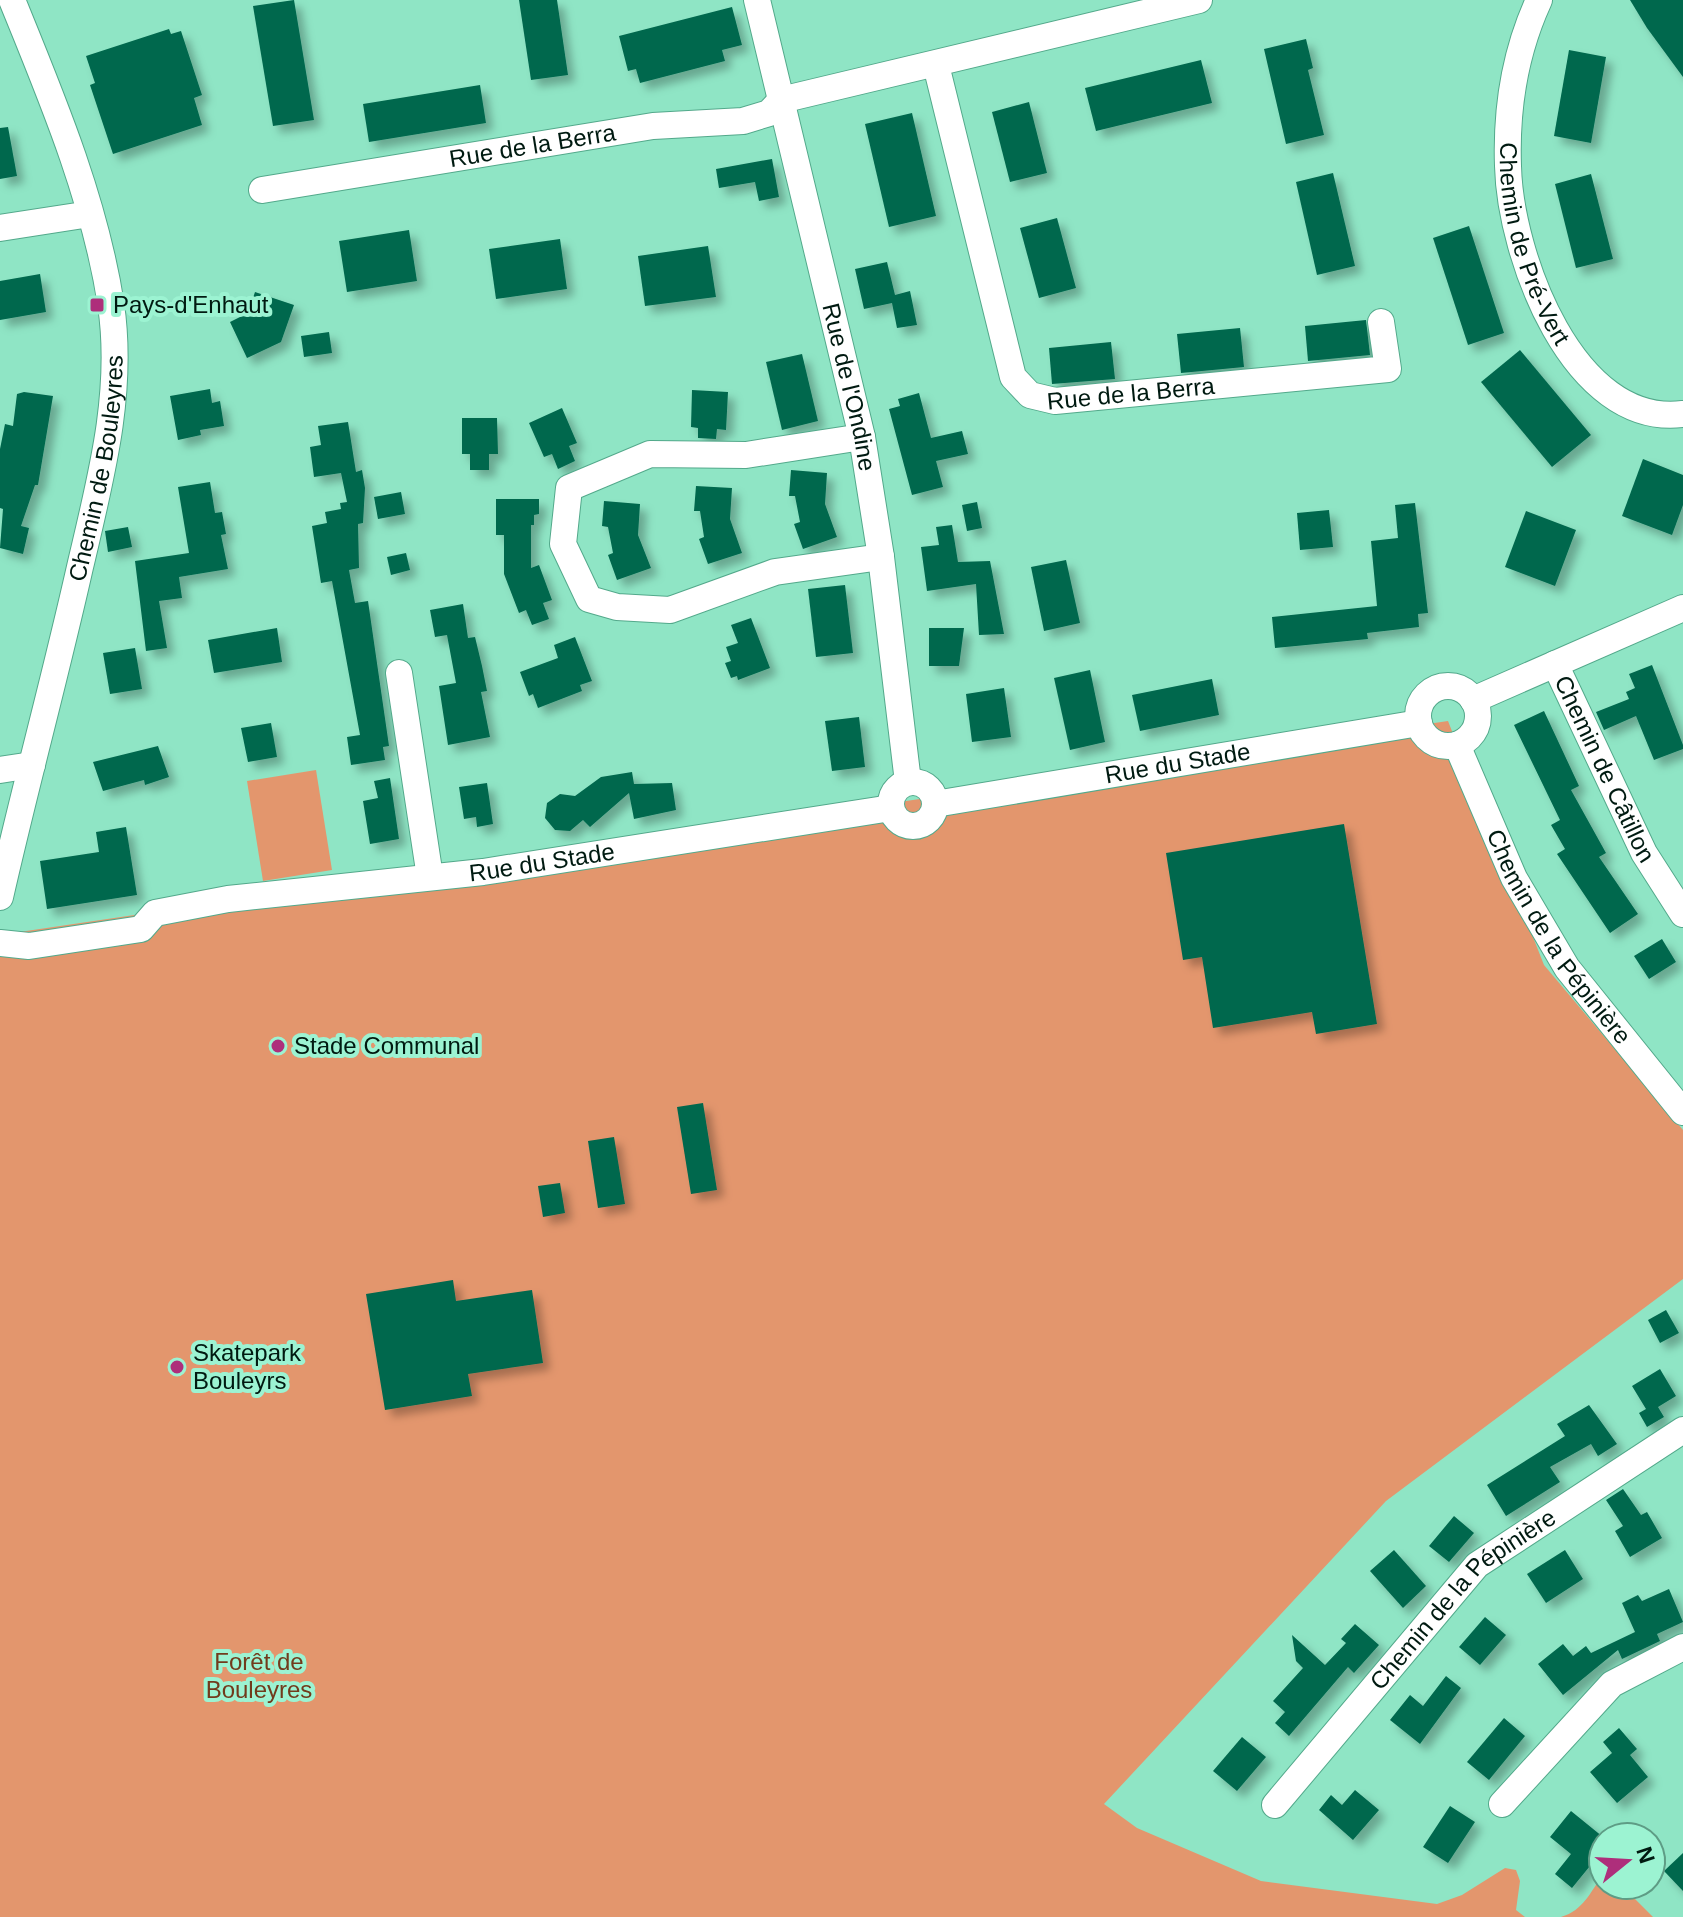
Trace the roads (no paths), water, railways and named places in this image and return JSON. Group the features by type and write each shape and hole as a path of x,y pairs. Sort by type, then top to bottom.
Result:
{"street":[{"name":"Chemin de Bouleyres","path":"0,897 105,461 114,387 111,305 90,214 80,179 12,0"},
{"name":"Rue de l'Ondine","path":"757,0 862,437 881,557 908,782"},
{"name":"Rue de la Berra","path":"262,190 653,126 743,121 769,113 781,100 1199,0"},
{"name":"Chemin de Pré-Vert","path":"1539,0 1522,41 1509,106 1508,135 1511,203 1533,281 1573,354 1602,389 1626,407 1653,415 1683,414"},
{"name":"Rue de la Berra","path":"936,65 1013,377 1030,395 1055,401 1388,369 1381,322"},
{"path":"0,228 90,214"},
{"path":"862,437 746,455 650,454 569,488 563,544 589,599 617,607 670,610 775,572 881,557"},
{"path":"1473,700 1683,608"},
{"name":"Chemin de Câtillon","path":"1555,664 1644,853 1683,914"},
{"path":"399,673 430,877"},
{"path":"1439,687 1457,687 1473,700 1476,727 1467,739 1457,745 1441,745 1431,741 1419,723 1421,701 1439,687"},
{"name":"Rue du Stade","path":"0,943 29,946 141,929 155,913 228,899 644,849 891,808 896,819 912,826 928,820 935,804 1419,723"},
{"name":"Chemin de la Pépinière","path":"1457,745 1514,878 1567,968 1683,1112"},
{"path":"0,770 32,765"},
{"path":"891,808 896,789 908,782 930,789 935,804"},
{"name":"Chemin de la Pépinière","path":"1275,1805 1477,1565 1683,1430"},
{"path":"1502,1804 1612,1684 1683,1647"}],"place":[{"name":"Pays-d'Enhaut","path":"97,305"},
{"name":"Stade Communal","path":"278,1046"},
{"name":"Skatepark Bouleyrs","path":"177,1367"}],"park label":[{"name":"Forêt de Bouleyres","path":"259,1676"}]}
